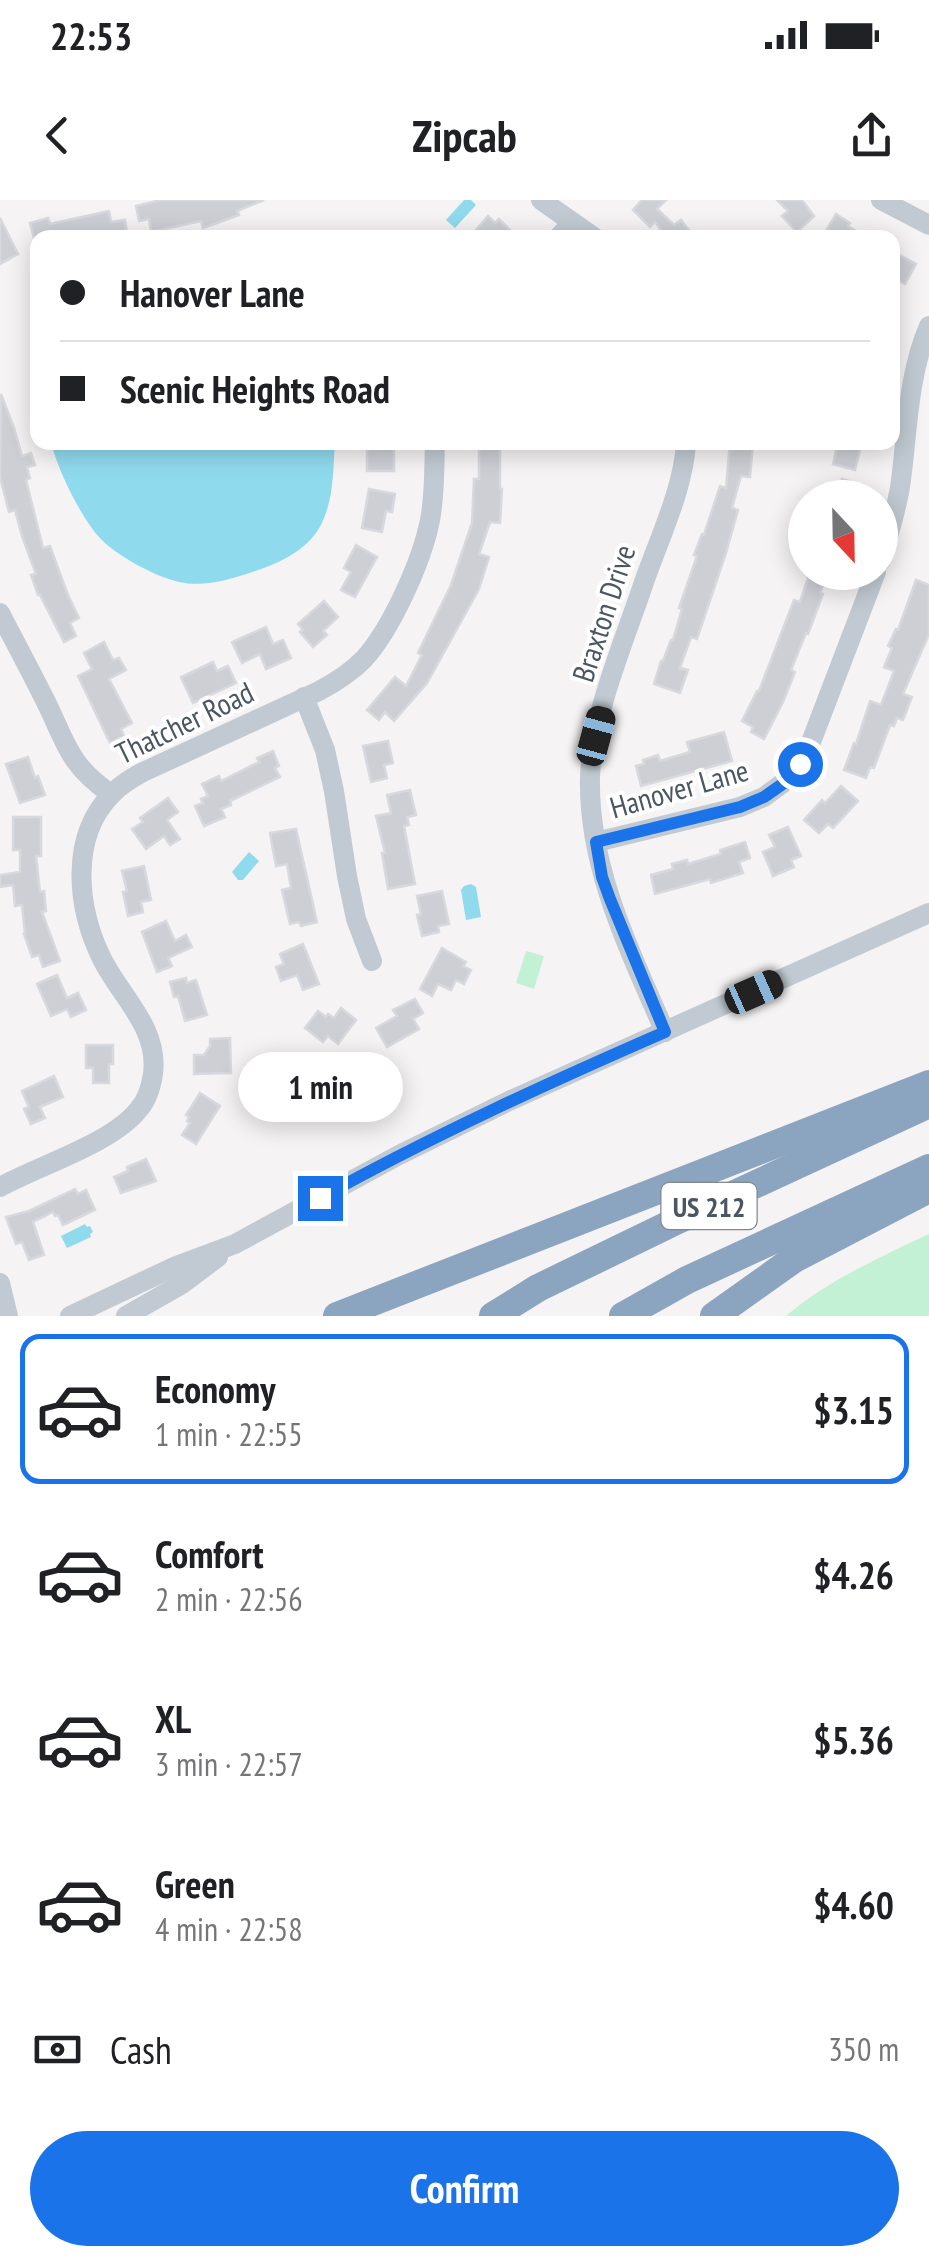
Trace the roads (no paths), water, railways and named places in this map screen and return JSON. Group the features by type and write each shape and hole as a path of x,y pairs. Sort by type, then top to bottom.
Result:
{"highway":[{"path":"337,1316 929,1084"},
{"name":"US 212","path":"492,1316 538,1288 929,1104"},
{"name":"US 212","path":"623,1316 687,1280 929,1168"},
{"path":"714,1316 794,1259 929,1189"}],"street":[{"path":"541,200 565,230"},
{"path":"882,200 929,225"},
{"path":"898,498 912,382 917,355 929,326"},
{"name":"Thatcher Road","path":"0,1187 110,1135 143,1105 151,1085 151,1040 102,958 84,903 81,874 90,825 121,785 334,683 363,659 387,625 412,575 430,522 435,450"},
{"name":"Braxton Drive","path":"665,1032 602,877 591,816 590,776 596,736 619,656 676,492 684,450"},
{"name":"Hanover Lane","path":"596,842 740,807 784,783 811,742 869,590"},
{"path":"0,613 6,638 72,757 111,794"},
{"path":"304,697 324,750 356,919 372,961"},
{"path":"70,1316 176,1266 236,1244 542,1086 929,913"},
{"path":"126,1316 182,1284 236,1244"},
{"path":"0,1282 8,1316"}],"water":[{"path":"464,200 476,205 455,228 446,220"},
{"path":"53,450 334,450 330,500 319,528 307,544 261,569 200,584 159,575 115,551 85,518"},
{"path":"249,852 259,861 243,880 238,880 232,872"},
{"path":"471,884 476,887 481,917 466,920 461,890"},
{"path":"85,1224 93,1232 91,1237 67,1248 61,1236"}]}
